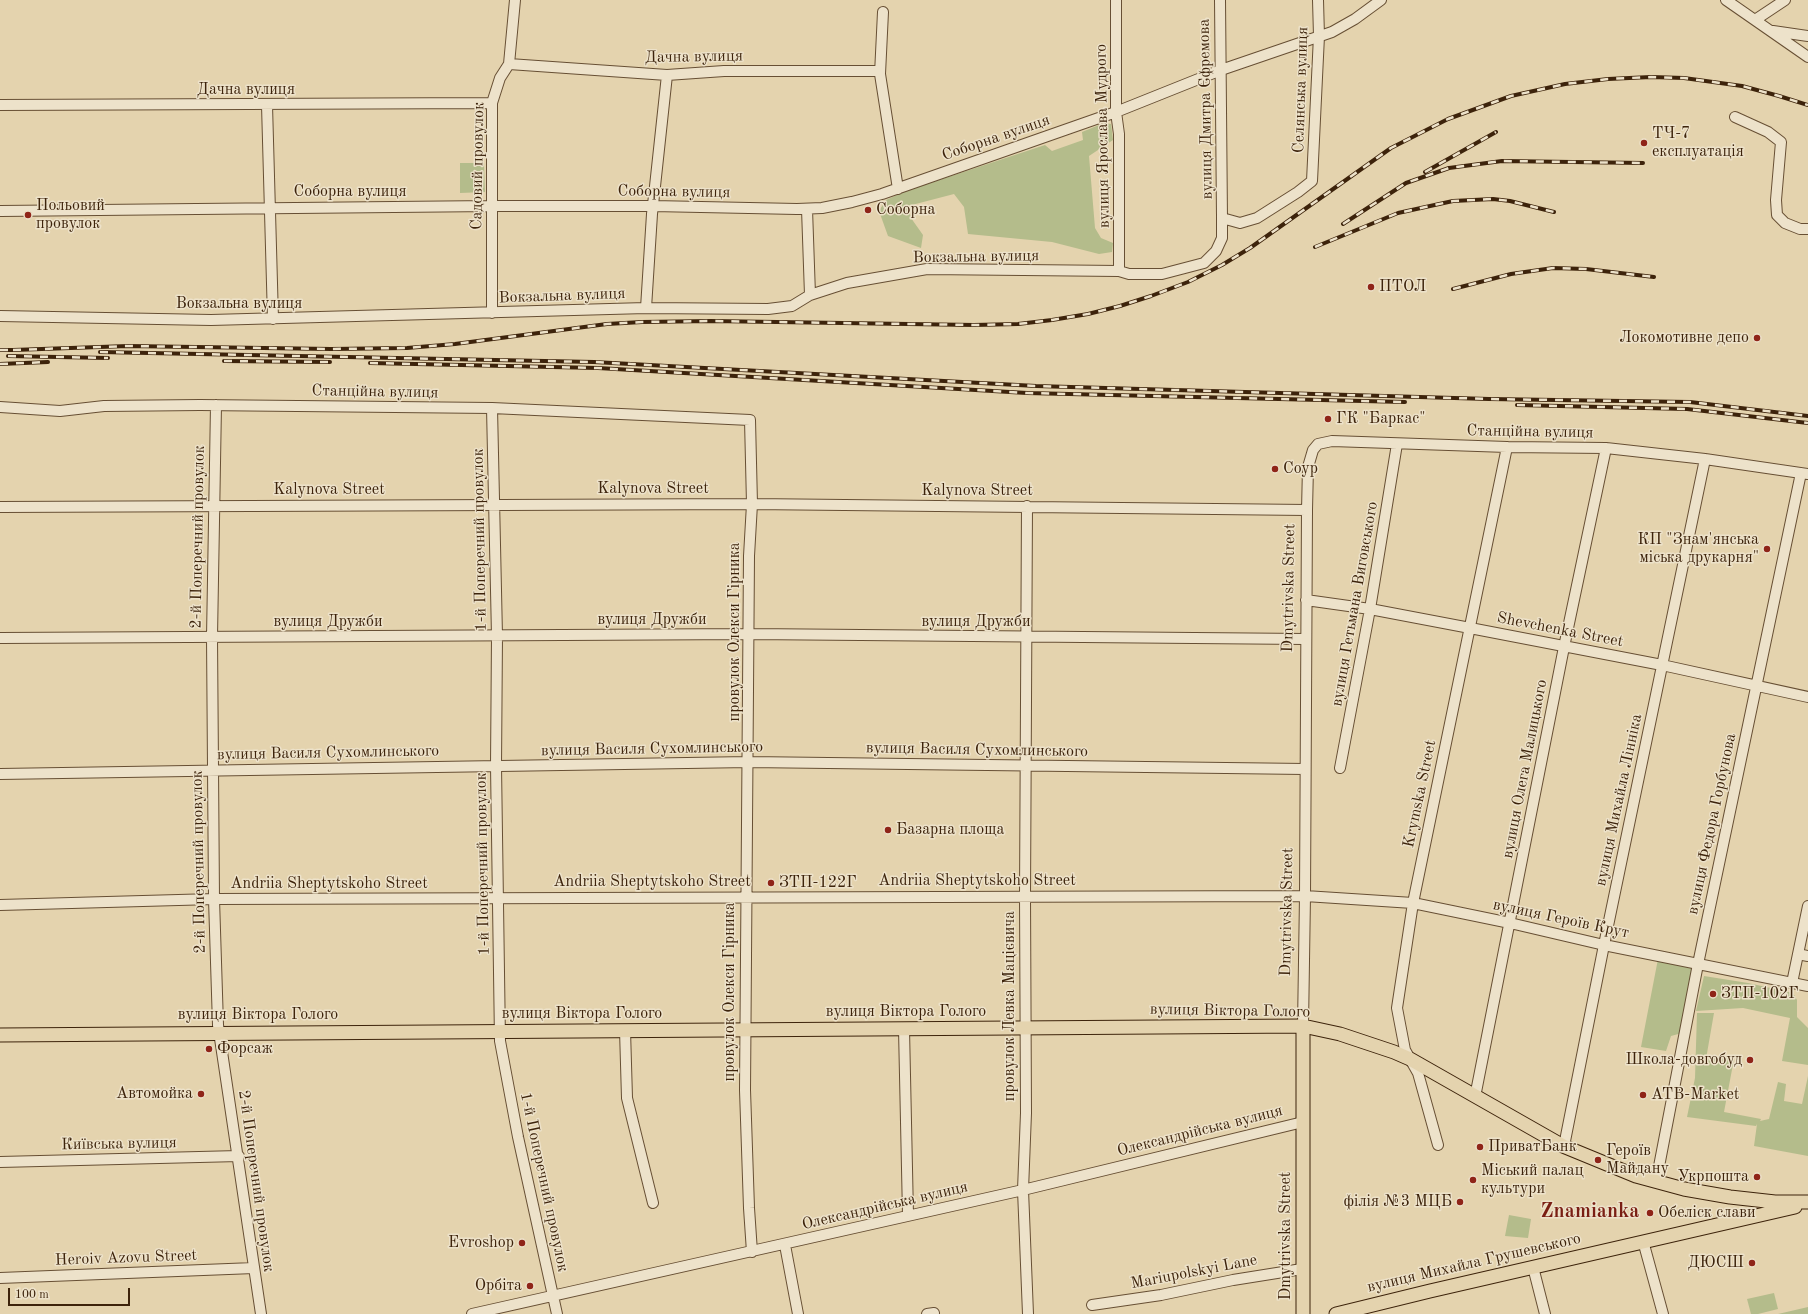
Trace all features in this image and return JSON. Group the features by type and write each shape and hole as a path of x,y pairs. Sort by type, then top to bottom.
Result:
{"main road":[{"name":"вулиця Віктора Голого","path":"0,1035 218,1032 1303,1026 1358,1039 1410,1060 1563,1146 1611,1167 1656,1182 1730,1197 1775,1202"},
{"name":"Dmytrivska Street","path":"1303,1026 1303,1314"},
{"path":"1730,1197 1737,1199 1742,1208 1742,1212 1739,1217 1733,1220"},
{"name":"вулиця Михайла Грушевського","path":"1775,1202 1808,1203"},
{"name":"вулиця Михайла Грушевського","path":"1336,1314 1808,1203"}],"street":[{"name":"Садовий провулок","path":"492,313 492,104 500,78 509,64 515,0"},
{"name":"вулиця Ярослава Мудрого","path":"1116,0 1116,112 1119,134 1119,271"},
{"name":"вулиця Дмитра Єфремова","path":"1119,271 1129,274 1162,274 1204,263 1216,251 1222,238 1220,0"},
{"name":"Селянська вулиця","path":"1222,218 1240,223 1257,218 1298,192 1312,181 1319,36 1318,0"},
{"name":"Соборна вулиця","path":"0,211 269,207 492,206 653,206 807,209 852,202 898,189 1116,112 1221,70 1344,26 1381,0"},
{"path":"1726,0 1808,57"},
{"path":"1754,20 1785,0"},
{"path":"883,12 880,71 898,189"},
{"path":"1771,31 1808,36"},
{"name":"Дачна вулиця","path":"509,64 666,75 724,71 880,71"},
{"path":"646,308 653,206 666,75"},
{"name":"Дачна вулиця","path":"0,106 492,104"},
{"path":"267,105 272,319"},
{"path":"1735,118 1768,132 1781,142 1776,200 1778,215 1785,223 1800,229 1808,229"},
{"path":"807,209 810,295"},
{"name":"Вокзальна вулиця","path":"0,316 211,320 646,308 768,309 792,306 810,295 847,283 927,269 1119,271"},
{"name":"Станційна вулиця","path":"0,407 60,411 104,406 216,405 492,408 750,420"},
{"name":"2-й Поперечний провулок","path":"216,405 212,637 214,899 218,1032 239,1156 254,1268 262,1314"},
{"name":"1-й Поперечний провулок","path":"492,408 497,636 496,766 500,1041 518,1137 557,1314"},
{"name":"провулок Олекси Гірника","path":"750,420 752,504 750,556 745,1090 752,1252"},
{"name":"Станційна вулиця","path":"1307,510 1310,458 1313,450 1318,444 1332,441 1507,447 1606,448 1705,459 1805,473"},
{"name":"вулиця Гетьмана Виговського","path":"1340,768 1370,609 1397,444"},
{"name":"Krymska Street","path":"1438,1145 1418,1073 1405,1050 1397,1008 1413,903 1507,447"},
{"name":"вулиця Олега Малицького","path":"1476,1097 1564,647 1606,448"},
{"name":"вулиця Михайла Лінніка","path":"1563,1146 1705,459"},
{"name":"вулиця Федора Горбунова","path":"1656,1182 1698,964 1756,686 1805,473"},
{"name":"Kalynova Street","path":"0,507 752,504 1307,510"},
{"name":"провулок Левка Мацієвича","path":"1027,506 1025,896 1026,1113 1023,1190 1028,1314"},
{"name":"Dmytrivska Street","path":"1303,1026 1307,510"},
{"name":"Shevchenka Street","path":"1306,600 1370,609 1662,665 1808,697"},
{"name":"вулиця Дружби","path":"0,638 750,634 1305,639"},
{"name":"вулиця Василя Сухомлинського","path":"0,774 749,762 1305,769"},
{"name":"вулиця Героїв Крут","path":"1305,896 1413,903 1510,923 1604,945 1808,986"},
{"name":"Andriia Sheptytskoho Street","path":"0,905 214,899 1305,896"},
{"path":"1792,983 1803,955 1808,906"},
{"path":"904,1029 908,1215"},
{"path":"625,1030 627,1098 653,1203"},
{"name":"Олександрійська вулиця","path":"472,1314 785,1245 908,1215 1023,1190 1303,1122"},
{"name":"Київська вулиця","path":"0,1162 239,1156"},
{"path":"1642,1241 1663,1314"},
{"path":"785,1245 798,1314"},
{"path":"1533,1267 1545,1314"},
{"name":"Heroiv Azovu Street","path":"0,1278 254,1268"},
{"name":"Mariupolskyi Lane","path":"1092,1305 1161,1295 1247,1277 1302,1269"}],"green space":[{"path":"1104,123 1111,124 1113,140 1089,156 1095,228 1101,238 1113,243 1112,252 1099,254 1052,242 968,234 964,207 954,194 908,206 911,218 923,235 921,248 888,236 879,211 886,200 906,191 1045,145 1052,151 1083,140 1082,132"},
{"path":"460,163 484,163 485,192 460,193"},
{"path":"1658,959 1695,967 1682,1033 1671,1036 1666,1051 1641,1047"},
{"path":"1704,976 1748,983 1793,993 1797,1000 1797,1017 1808,1028 1808,1065 1782,1061 1790,1018 1743,1008 1696,1011"},
{"path":"1697,1013 1714,1013 1706,1059 1725,1057 1734,1059 1724,1112 1761,1119 1760,1121 1769,1119 1778,1082 1786,1084 1784,1101 1802,1104 1808,1076 1808,1156 1754,1146 1757,1124 1756,1126 1687,1117 1695,1078"},
{"path":"1509,1215 1531,1219 1528,1238 1505,1236"},
{"path":"1774,1293 1778,1309 1758,1314 1751,1314 1747,1299"},
{"path":"1808,1307 1808,1314 1778,1314"}],"railway":[{"path":"13,350 128,346 331,349 407,348 455,344 607,324 642,322 711,321 974,325 1018,324 1052,320 1088,314 1120,306 1188,282 1222,265 1250,248 1391,148 1448,119 1511,96 1565,84 1608,79 1651,77 1684,78 1742,86 1808,105"},
{"path":"1425,172 1496,132"},
{"path":"1343,224 1406,183 1449,168 1502,161 1643,163"},
{"path":"1315,247 1398,213 1453,201 1493,199 1510,201 1554,212"},
{"path":"1453,289 1511,274 1553,268 1586,269 1654,277"},
{"path":"0,350 18,350"},
{"path":"100,352 594,362 1036,386 1489,399 1690,402 1808,416"},
{"path":"8,356 108,358"},
{"path":"224,361 330,362"},
{"path":"0,364 48,362"},
{"path":"370,363 598,368 1027,393 1405,402"},
{"path":"1517,405 1687,409 1808,423"}],"place":[{"name":"ТЧ-7 експлуатація","path":"1644,143"},
{"name":"Соборна","path":"868,210"},
{"name":"Польовий провулок","path":"28,215"},
{"name":"ПТОЛ","path":"1371,287"},
{"name":"Локомотивне депо","path":"1757,338"},
{"name":"ГК \"Баркас\"","path":"1328,419"},
{"name":"Соур","path":"1275,469"},
{"name":"КП \"Знам'янська міська друкарня\"","path":"1767,549"},
{"name":"Базарна площа","path":"888,830"},
{"name":"ЗТП-122Г","path":"771,883"},
{"name":"ЗТП-102Г","path":"1713,994"},
{"name":"Форсаж","path":"209,1049"},
{"name":"Школа-довгобуд","path":"1750,1060"},
{"name":"Автомойка","path":"201,1094"},
{"name":"ATB-Market","path":"1643,1095"},
{"name":"ПриватБанк","path":"1480,1147"},
{"name":"Героїв Майдану","path":"1598,1160"},
{"name":"Укрпошта","path":"1757,1177"},
{"name":"Міський палац культури","path":"1473,1180"},
{"name":"філія №3 МЦБ","path":"1460,1202"},
{"name":"Обеліск слави","path":"1650,1213"},
{"name":"Evroshop","path":"522,1243"},
{"name":"ДЮСШ","path":"1752,1263"},
{"name":"Орбіта","path":"530,1286"}],"district":[{"name":"Znamianka","path":"1590,1212"}]}
